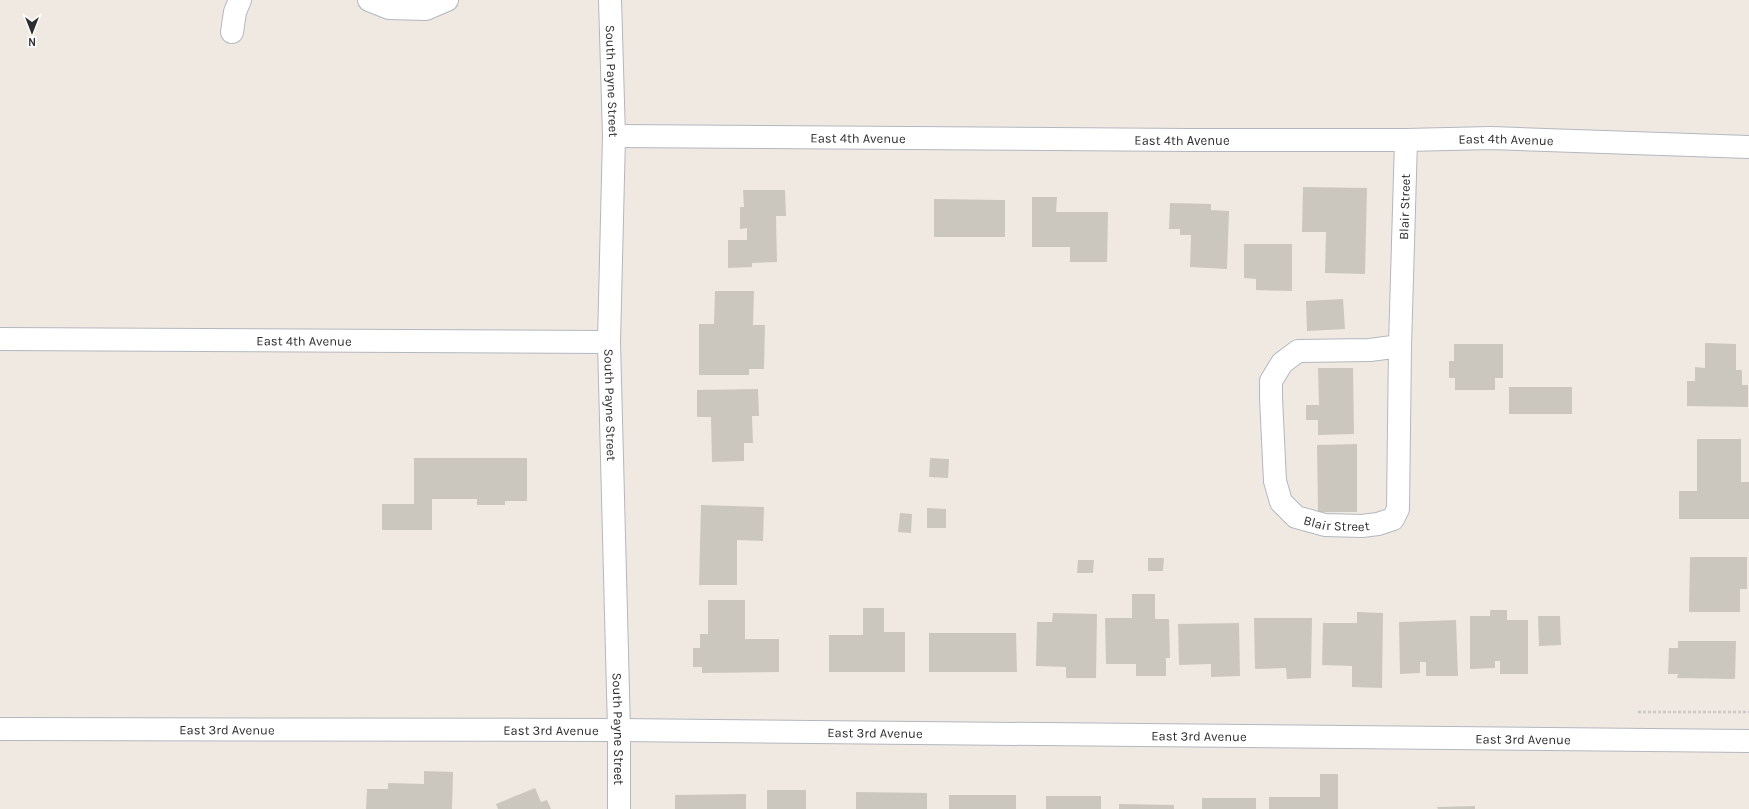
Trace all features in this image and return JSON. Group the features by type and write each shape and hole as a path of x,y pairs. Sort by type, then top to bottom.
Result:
{"street":[{"path":"232,32 235,12 240,0"},
{"path":"369,0 389,8 426,9 447,0"},
{"name":"South Payne Street","path":"610,0 614,136 609,342 619,730 619,809"},
{"name":"East 4th Avenue","path":"614,136 1406,140 1491,138 1749,147"},
{"name":"Blair Street","path":"1400,346 1370,350 1298,351 1282,363 1271,381 1275,481 1281,502 1296,517 1325,525 1362,526 1378,524 1393,519 1398,509 1400,346 1406,140"},
{"name":"East 4th Avenue","path":"0,339 609,342"},
{"name":"East 3rd Avenue","path":"0,729 619,730 1749,741"}],"path":[{"path":"1638,712 1749,712"}],"building":[{"path":"1303,187 1367,188 1365,274 1325,273 1326,232 1302,232"},
{"path":"743,190 785,190 786,216 776,216 777,262 752,263 752,267 728,268 728,240 747,240 747,228 740,229 740,207 744,207"},
{"path":"1032,197 1057,197 1056,212 1108,212 1107,262 1070,262 1070,247 1032,247"},
{"path":"934,199 1005,200 1005,237 934,237"},
{"path":"1170,203 1211,204 1211,210 1229,211 1227,269 1190,267 1191,235 1180,235 1180,229 1169,229"},
{"path":"1244,244 1292,244 1292,291 1256,290 1256,279 1244,278"},
{"path":"715,291 754,291 753,325 765,325 764,369 749,369 749,375 699,375 699,324 714,324"},
{"path":"1343,299 1345,329 1307,331 1306,301"},
{"path":"1705,343 1736,344 1736,370 1742,370 1742,385 1748,385 1748,407 1687,406 1687,381 1695,381 1695,367 1705,368"},
{"path":"1454,344 1503,344 1503,378 1495,378 1495,390 1455,390 1455,378 1449,378 1449,361 1454,361"},
{"path":"1318,368 1353,368 1354,434 1318,435 1318,420 1306,420 1306,405 1319,405"},
{"path":"1509,387 1572,387 1572,414 1509,414"},
{"path":"758,389 759,416 752,416 753,443 744,443 744,461 712,462 711,417 697,417 697,390"},
{"path":"1697,439 1741,439 1741,482 1749,482 1749,519 1679,519 1679,491 1697,491"},
{"path":"1357,444 1357,512 1318,512 1317,445"},
{"path":"414,458 527,458 527,501 505,501 505,505 477,505 477,499 432,499 432,530 382,530 382,504 414,504"},
{"path":"930,458 949,459 948,478 929,477"},
{"path":"701,505 764,507 763,541 737,540 737,585 699,585"},
{"path":"927,508 946,509 946,528 927,528"},
{"path":"900,513 912,514 911,533 898,532"},
{"path":"1690,557 1747,557 1747,589 1740,589 1740,612 1689,612"},
{"path":"1148,558 1164,558 1163,571 1148,571"},
{"path":"1078,560 1094,560 1093,573 1077,573"},
{"path":"1132,594 1155,594 1155,619 1169,619 1170,658 1166,658 1166,676 1136,676 1136,664 1106,664 1105,618 1132,618"},
{"path":"708,600 745,600 745,639 779,639 779,672 702,673 702,667 693,667 693,648 700,648 700,634 708,634"},
{"path":"863,608 884,608 884,632 905,632 905,672 829,672 829,635 863,635"},
{"path":"1490,610 1507,610 1507,620 1528,620 1528,674 1500,674 1500,661 1495,661 1495,668 1470,669 1470,616 1490,616"},
{"path":"1357,612 1383,613 1382,688 1352,687 1352,666 1322,665 1323,623 1357,623"},
{"path":"1053,613 1097,614 1096,678 1066,678 1066,667 1036,666 1037,622 1052,622"},
{"path":"1538,616 1560,616 1561,645 1539,646"},
{"path":"1254,618 1312,618 1311,678 1287,679 1286,668 1255,669"},
{"path":"1456,620 1458,676 1426,676 1426,662 1420,662 1420,673 1400,674 1399,622"},
{"path":"1239,623 1240,676 1211,677 1211,664 1179,665 1178,624"},
{"path":"929,633 1016,633 1017,672 929,672"},
{"path":"1678,641 1736,641 1735,679 1677,678 1678,674 1668,674 1669,648 1678,648"},
{"path":"424,771 453,772 452,809 366,809 367,789 388,789 388,783 424,784"},
{"path":"1320,774 1338,774 1338,809 1269,809 1269,797 1320,797"},
{"path":"535,788 541,802 547,800 551,809 498,809 496,804"},
{"path":"767,790 806,790 806,809 767,809"},
{"path":"856,792 927,793 927,809 856,809"},
{"path":"746,794 746,809 675,809 675,795"},
{"path":"949,795 1016,795 1016,809 949,809"},
{"path":"1046,796 1101,796 1101,809 1046,809"},
{"path":"1202,798 1256,798 1256,809 1202,809"},
{"path":"1119,804 1174,805 1174,809 1119,809"},
{"path":"1475,806 1475,809 1438,809 1437,807"}]}
